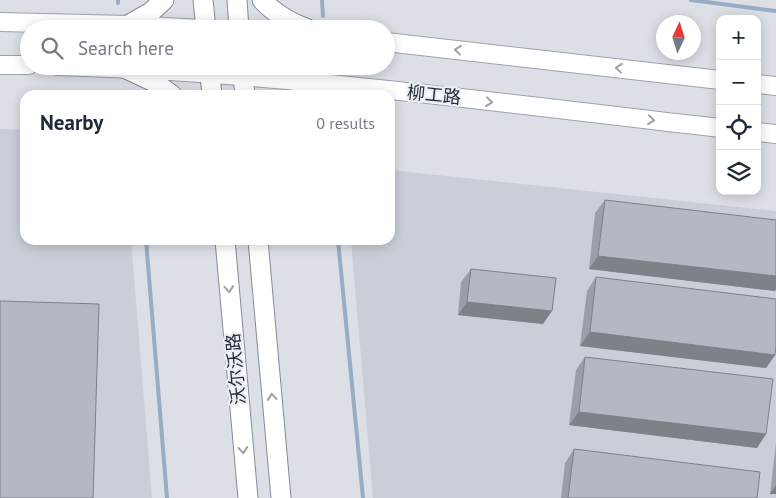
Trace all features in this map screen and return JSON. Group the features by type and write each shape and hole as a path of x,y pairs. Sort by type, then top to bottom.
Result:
{"highway":[{"path":"137,20 151,12 164,0"},
{"path":"203,0 205,20"},
{"path":"236,0 238,20"},
{"path":"262,0 289,20"},
{"path":"139,75 165,90"},
{"path":"210,75 212,90"},
{"path":"309,90 323,83"},
{"name":"沃尔沃路","path":"225,245 248,498"},
{"name":"沃尔沃路","path":"258,245 280,498"}],"main road":[{"path":"0,22 20,22"},
{"path":"395,43 716,80"},
{"path":"0,65 20,66"},
{"name":"柳工路","path":"229,75 244,79 323,83 385,90"},
{"path":"761,84 776,86"},
{"name":"柳工路","path":"395,91 716,128"},
{"path":"761,132 776,134"}],"shaded area":[{"path":"0,129 20,130 20,245 131,245 152,498 0,498"},
{"path":"395,171 776,211 776,498 373,498 351,245 395,245"}],"building":[{"path":"605,200 776,220 776,276 598,256"},
{"path":"471,269 556,278 552,311 467,302"},
{"path":"596,277 776,299 775,355 590,332"},
{"path":"0,301 99,304 93,498 0,498"},
{"path":"585,357 773,379 766,434 579,412"},
{"path":"574,449 760,472 757,498 568,498"}],"waterway":[{"path":"322,0 323,16"},
{"path":"691,0 776,11"},
{"path":"146,245 167,498"},
{"path":"338,245 363,498"}]}
